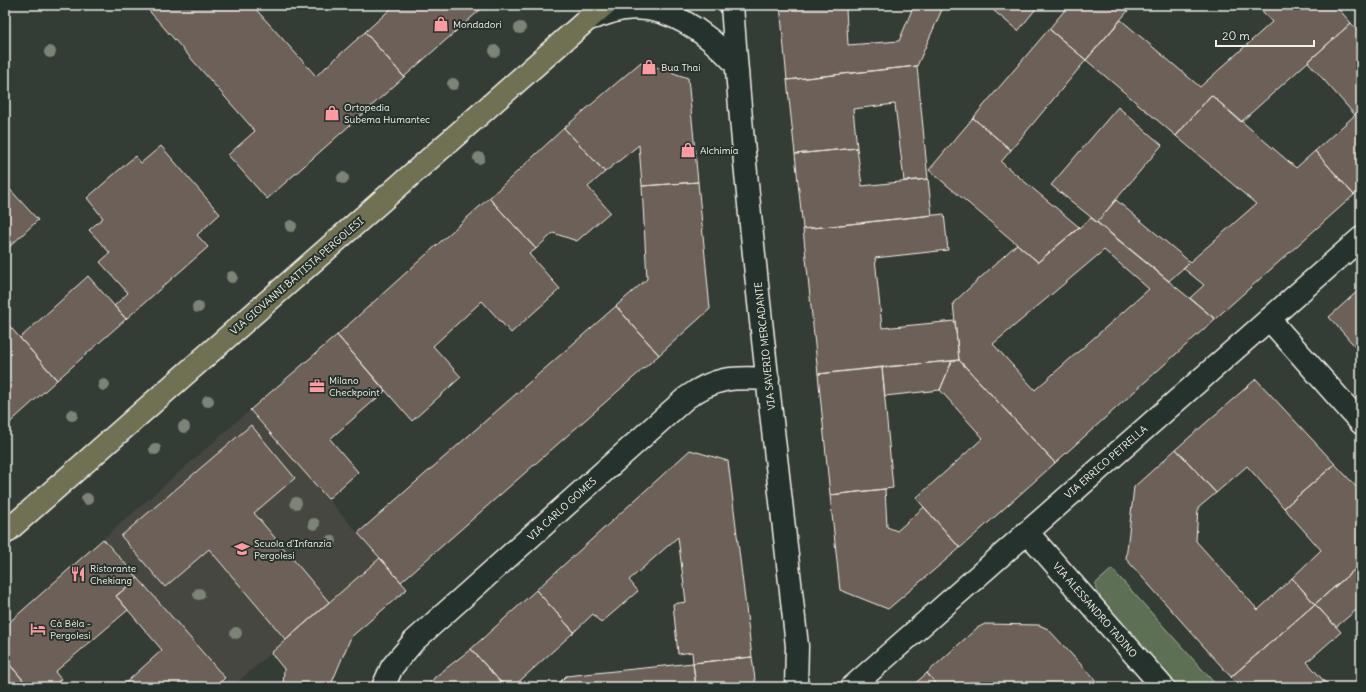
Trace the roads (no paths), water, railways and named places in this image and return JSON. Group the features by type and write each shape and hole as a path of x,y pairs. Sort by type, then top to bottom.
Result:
{"main road":[{"name":"VIA GIOVANNI BATTISTA PERGOLESI","path":"5,533 604,5"}],"street":[{"name":"VIA SAVERIO MERCADANTE","path":"732,5 736,64 797,646 796,687"},
{"name":"VIA GIOVANNI BATTISTA PERGOLESI","path":"588,20 624,9 651,10 674,17 698,29 722,48 736,64"},
{"name":"VIA ERRICO PETRELLA","path":"852,687 1361,238"},
{"path":"1269,319 1361,423"},
{"name":"VIA CARLO GOMES","path":"383,687 392,667 414,641 686,398 700,388 717,380 741,378 768,379"},
{"name":"VIA ALESSANDRO TADINO","path":"1027,532 1163,687"}],"place":[{"name":"Mondadori","path":"441,24"},
{"name":"Bua Thai","path":"649,67"},
{"name":"Ortopedia Subema Humantec","path":"332,113"},
{"name":"Alchimia","path":"688,150"},
{"name":"Milano Checkpoint","path":"317,386"},
{"name":"Scuola d'Infanzia Pergolesi","path":"242,549"},
{"name":"Ristorante Chekiang","path":"78,574"},
{"name":"Cà Bèla - Pergolesi","path":"38,629"}]}
